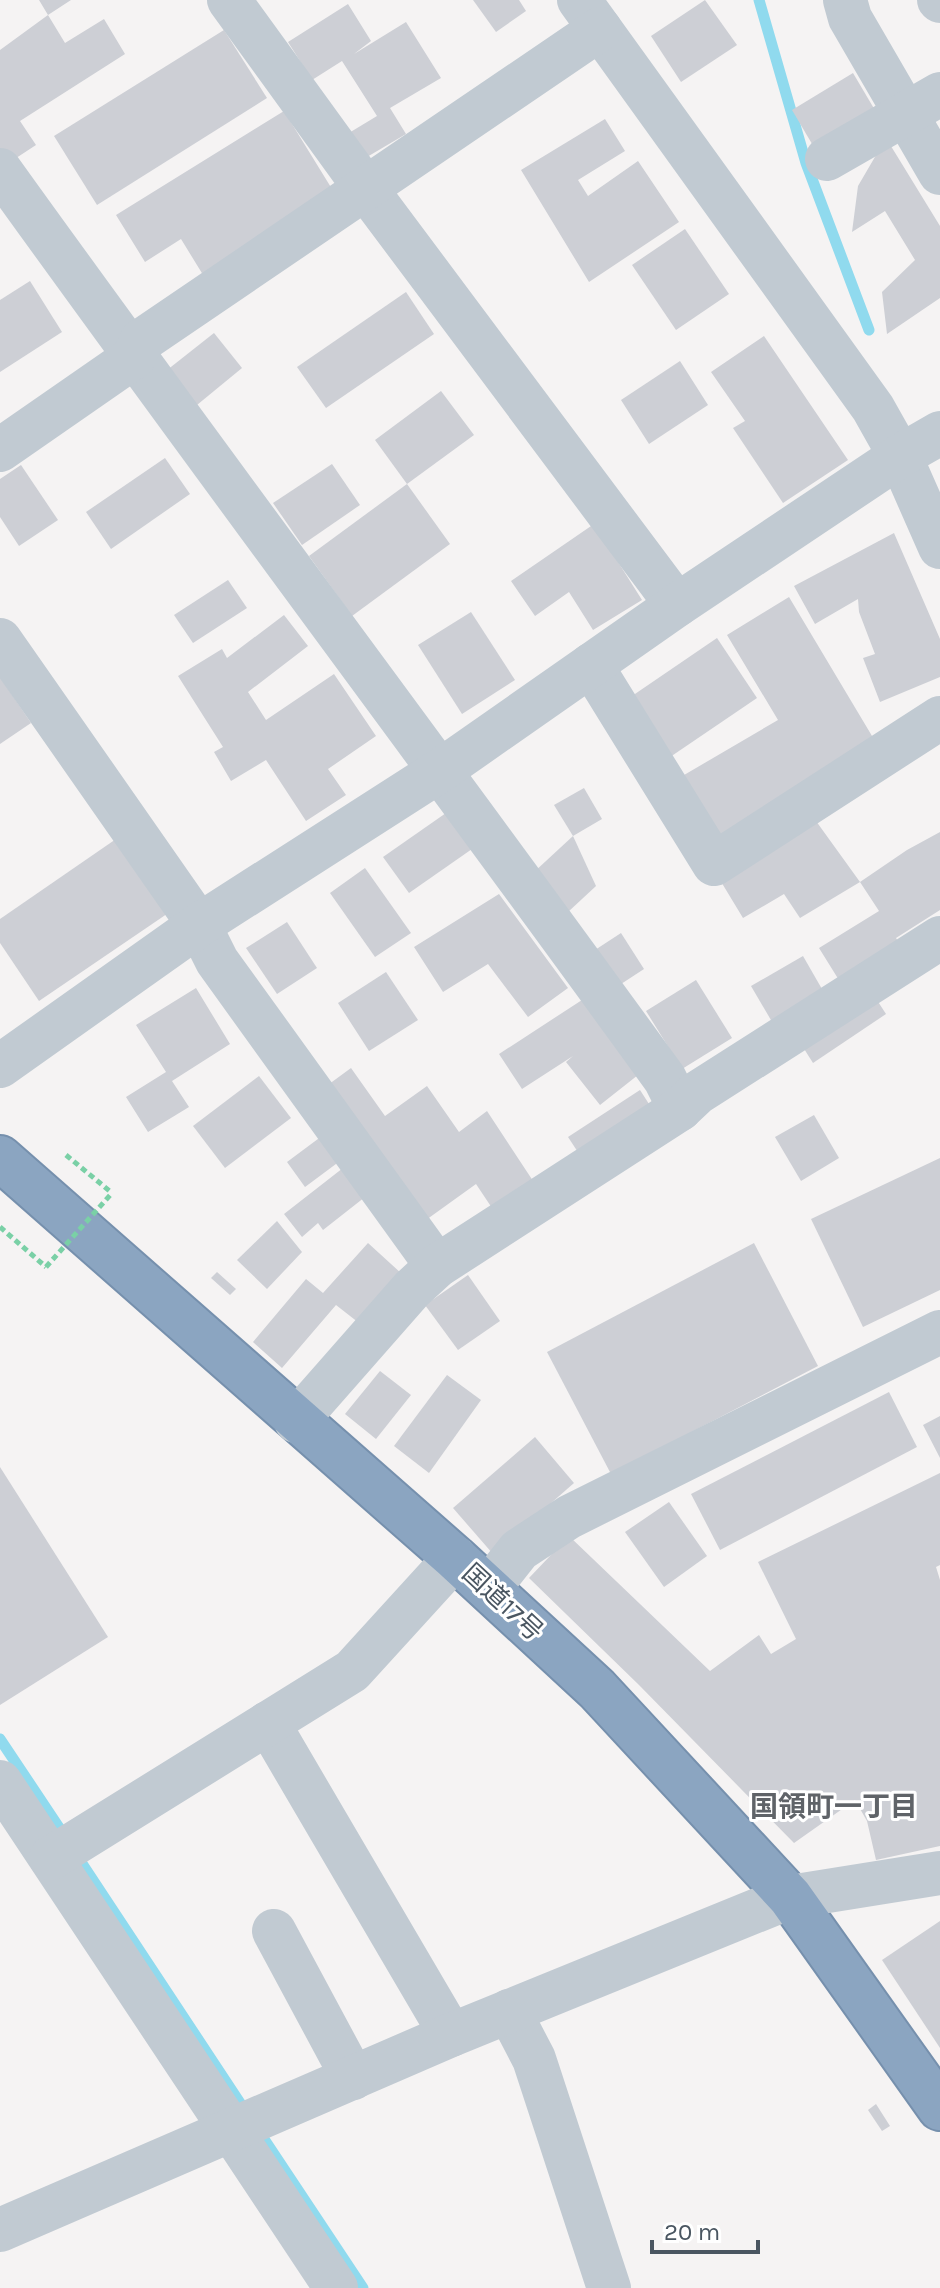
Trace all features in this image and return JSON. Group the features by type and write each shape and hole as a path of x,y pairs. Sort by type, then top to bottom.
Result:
{"highway":[{"name":"国道17号","path":"0,1158 489,1588 597,1689 790,1897 940,2108"}],"street":[{"path":"229,0 677,605"},
{"path":"845,0 850,18 922,104 940,173"},
{"path":"0,450 134,357 141,341 366,189 590,14 873,408 900,456 940,547"},
{"path":"827,159 922,104"},
{"path":"0,170 665,1079 680,1109"},
{"path":"0,1066 199,925 441,770 677,605 900,456 940,433"},
{"path":"0,640 199,925 217,961 437,1266"},
{"path":"591,665 714,864 940,718"},
{"path":"296,1421 412,1289 437,1266 680,1109 697,1093 940,938"},
{"path":"489,1588 519,1550 569,1517 940,1332"},
{"path":"60,1853 352,1671 455,1558"},
{"path":"268,1723 451,2035"},
{"path":"0,1782 60,1853 335,2288"},
{"path":"0,2230 451,2035 790,1897 940,1873"},
{"path":"274,1931 353,2078"},
{"path":"509,2011 534,2059 609,2288"}],"path":[{"path":"0,1227 46,1267 112,1193 66,1155"}],"building":[{"path":"39,0 71,0 48,15"},
{"path":"473,0 519,0 526,11 496,32"},
{"path":"705,0 737,45 681,82 651,36"},
{"path":"348,4 371,41 354,54 406,22 441,78 390,108 406,134 350,167 334,142 377,116 342,61 312,80 288,42"},
{"path":"48,15 65,43 104,19 125,54 20,121 36,145 7,164 0,154 0,50"},
{"path":"224,30 267,98 97,205 54,136"},
{"path":"853,73 879,117 818,154 792,110"},
{"path":"284,111 340,202 208,283 181,239 145,262 116,215"},
{"path":"605,119 625,151 578,180 588,196 638,161 679,222 589,282 521,170"},
{"path":"886,138 940,226 940,298 887,334 882,292 915,260 885,211 852,232 858,186"},
{"path":"685,229 729,294 676,330 632,265"},
{"path":"30,281 62,332 0,372 0,300"},
{"path":"406,292 434,334 326,408 297,367"},
{"path":"214,333 242,368 186,414 157,378"},
{"path":"764,336 848,460 783,503 733,428 745,421 711,372"},
{"path":"680,361 708,405 649,444 621,400"},
{"path":"441,391 474,435 407,484 375,440"},
{"path":"165,458 190,494 111,549 86,512"},
{"path":"332,464 360,505 302,545 273,503"},
{"path":"21,465 58,520 19,546 0,517 0,479"},
{"path":"407,484 450,544 352,616 309,556"},
{"path":"594,524 642,600 593,630 569,592 535,616 511,581"},
{"path":"894,533 940,639 940,677 880,702 863,658 875,654 859,612 858,599 815,624 794,586"},
{"path":"228,580 247,608 193,643 174,615"},
{"path":"789,597 878,746 707,850 667,785 778,720 727,635"},
{"path":"471,612 515,680 462,714 418,645"},
{"path":"284,615 308,646 248,692 266,720 334,674 376,736 328,769 346,795 306,821 266,760 231,781 214,752 223,747 178,676 222,649 227,658"},
{"path":"717,638 757,698 651,770 610,711"},
{"path":"0,677 31,723 0,744"},
{"path":"584,788 602,819 573,836 554,805"},
{"path":"446,813 472,849 409,893 383,857"},
{"path":"816,821 860,882 800,918 784,894 743,918 720,880"},
{"path":"132,828 183,903 39,1001 0,943 0,919"},
{"path":"940,832 940,910 896,938 902,948 842,985 819,948 879,911 860,882"},
{"path":"573,836 596,886 568,912 533,873"},
{"path":"365,868 411,933 375,957 330,893"},
{"path":"499,894 568,988 528,1017 488,964 443,992 414,947"},
{"path":"287,922 317,968 277,994 246,948"},
{"path":"621,933 644,969 618,986 595,950"},
{"path":"803,956 830,1003 778,1032 751,986"},
{"path":"386,972 418,1020 369,1051 338,1003"},
{"path":"696,980 732,1038 682,1069 646,1011"},
{"path":"196,988 230,1044 172,1081 189,1107 148,1132 126,1097 166,1072 136,1025"},
{"path":"873,994 886,1014 813,1063 801,1044"},
{"path":"582,1000 638,1075 600,1105 566,1062 573,1056 522,1089 499,1054"},
{"path":"351,1068 385,1116 427,1086 459,1132 487,1111 539,1190 498,1217 476,1184 419,1225 321,1090"},
{"path":"259,1076 291,1118 225,1168 193,1126"},
{"path":"640,1090 665,1129 593,1175 568,1137"},
{"path":"814,1115 839,1158 801,1181 775,1137"},
{"path":"326,1133 344,1158 305,1187 287,1162"},
{"path":"940,1158 940,1290 863,1327 811,1219"},
{"path":"343,1168 365,1197 323,1230 318,1223 302,1237 284,1214"},
{"path":"277,1221 302,1252 267,1289 237,1260"},
{"path":"368,1243 402,1274 359,1323 336,1305 282,1368 253,1342 306,1279 323,1293"},
{"path":"754,1243 818,1366 611,1474 547,1352"},
{"path":"217,1272 236,1289 230,1295 211,1278"},
{"path":"468,1275 500,1321 458,1350 425,1305"},
{"path":"380,1371 411,1395 376,1439 345,1414"},
{"path":"447,1375 481,1400 429,1473 394,1446"},
{"path":"889,1392 917,1447 720,1550 691,1494"},
{"path":"940,1416 940,1458 923,1425"},
{"path":"535,1437 574,1483 493,1554 453,1508"},
{"path":"0,1467 108,1637 0,1705"},
{"path":"940,1473 940,1565 936,1567 940,1580 940,1846 876,1860 867,1821 855,1800 794,1843 529,1578 569,1536 710,1671 759,1635 771,1654 796,1639 758,1562"},
{"path":"669,1502 707,1556 664,1587 625,1532"},
{"path":"940,1921 940,2048 882,1960"},
{"path":"876,2104 890,2126 882,2131 868,2110"}],"waterway":[{"path":"759,0 806,163 869,330"},
{"path":"0,1739 66,1838"},
{"path":"75,1853 246,2112"},
{"path":"258,2130 363,2288"}],"district":[{"name":"国領町一丁目","path":"834,1806"}]}
